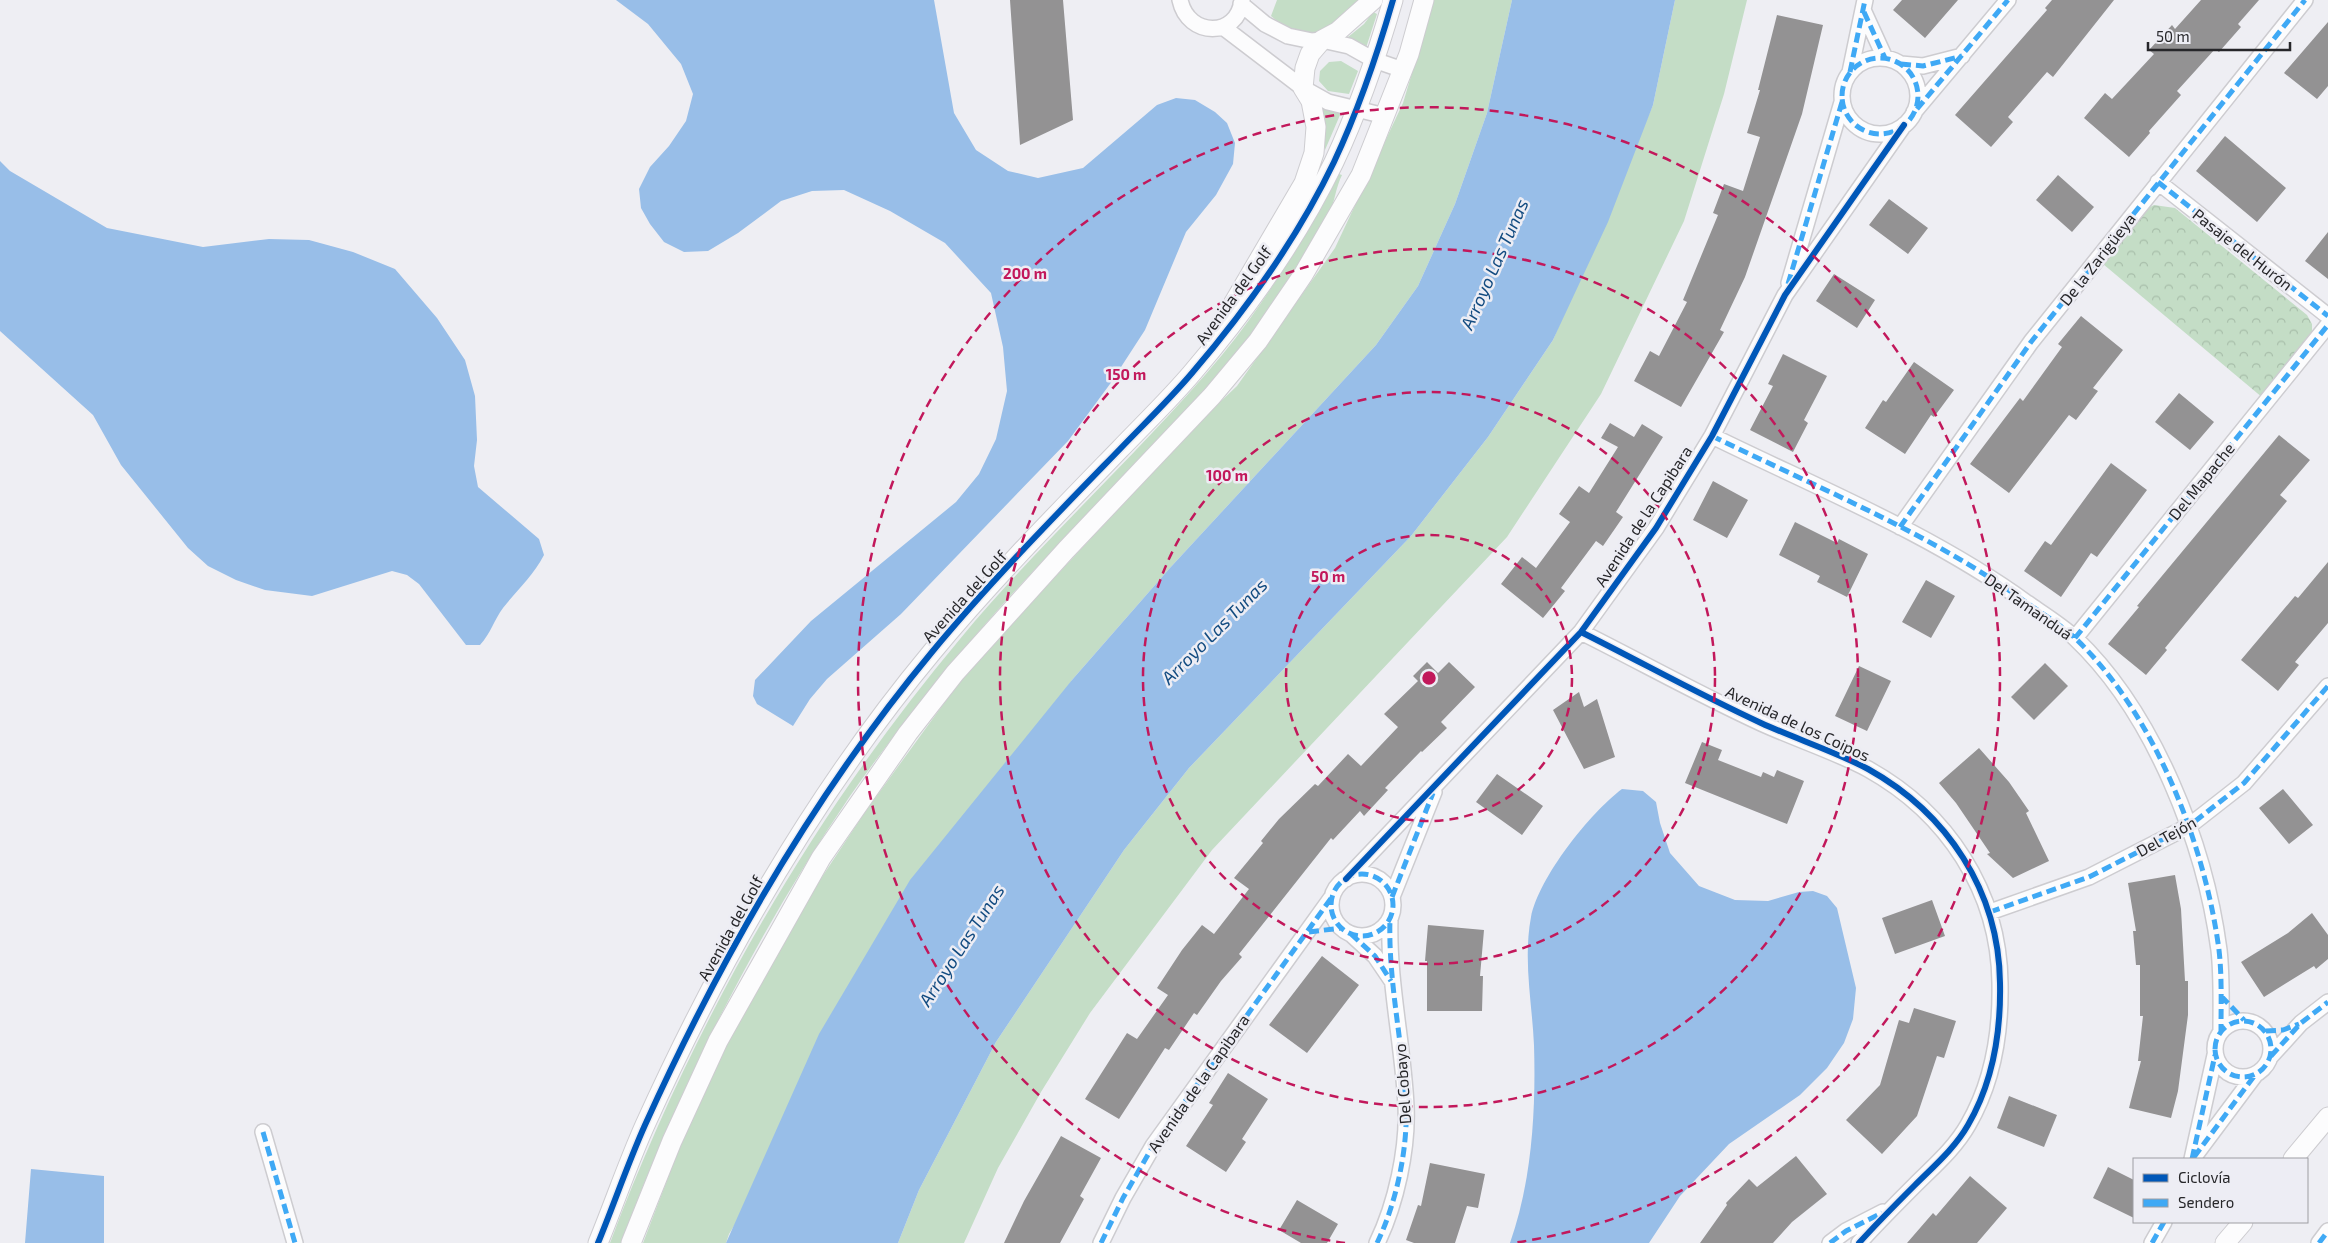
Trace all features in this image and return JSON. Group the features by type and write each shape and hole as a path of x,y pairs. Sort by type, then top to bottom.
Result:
{"street":[{"path":"1180,0 1182,10 1189,20 1200,27 1211,29 1223,27 1233,20 1241,2 1265,24 1288,36 1312,41 1322,40 1349,46 1374,60 1402,70"},
{"path":"1190,376 1304,182 1314,153 1316,127 1311,100 1303,88 1305,68 1310,54 1322,40 1337,32 1373,0"},
{"name":"Avenida del Golf","path":"598,1243 644,1129 690,1028 738,938 795,842 878,723 931,654 1044,529 1190,376 1233,323 1278,259 1333,162 1374,60 1393,0"},
{"path":"631,1243 672,1140 718,1041 821,858 903,741 955,673 1060,556 1212,396 1258,341 1303,275 1357,183 1402,70 1424,0"},
{"name":"Avenida de la Capibara","path":"1101,1243 1123,1198 1153,1146 1248,1011 1309,932 1340,883 1346,879 1581,632 1656,528 1712,436 1785,295 1904,125 2008,0"},
{"name":"De la Zarigüeya","path":"1900,527 2031,342 2305,0"},
{"name":"Avenida de la Capibara","path":"1865,6 1885,58"},
{"name":"Avenida de la Capibara","path":"1785,295 1842,102 1842,92 1850,72 1865,6"},
{"path":"1223,27 1303,88 1328,102 1385,116"},
{"path":"1850,72 1860,64 1872,59 1885,58 1901,64 1923,66 1962,56"},
{"path":"1901,64 1915,81 1917,102 1914,113"},
{"name":"Avenida de la Capibara","path":"1842,102 1847,114 1855,124 1866,131 1879,134 1892,131 1904,125"},
{"name":"Pasaje del Hurón","path":"2158,182 2328,316"},
{"name":"Del Mapache","path":"2075,638 2328,325"},
{"name":"Del Tamanduá","path":"1712,436 1900,527 1996,581 2075,638 2103,670 2145,732 2168,774 2189,826 2214,915 2220,953 2221,1031"},
{"name":"Avenida de los Coipos","path":"1581,632 1760,722 1867,769 1893,786 1926,809 1957,846 1990,912 2000,966 2001,1005 1998,1044 1989,1074 1968,1126 1946,1154 1891,1208 1859,1243"},
{"name":"Del Tejón","path":"1990,912 2089,877 2189,826 2244,782 2328,686"},
{"name":"Avenida de la Capibara","path":"1390,919 1392,897 1409,849 1437,784"},
{"path":"1346,879 1364,874 1374,876 1382,881 1392,897"},
{"path":"1332,896 1332,913 1346,931"},
{"path":"1309,932 1346,931 1368,935 1384,927 1390,919"},
{"name":"Del Cobayo","path":"1377,1243 1387,1223 1398,1184 1406,1107 1392,982 1390,919"},
{"name":"Del Cobayo","path":"1346,931 1375,956 1392,982"},
{"path":"2221,996 2244,1020"},
{"path":"2193,1158 2255,1075 2263,1070 2271,1056 2301,1024 2328,1002"},
{"path":"2192,1158 2217,1038 2221,1031 2235,1021 2244,1020 2252,1022 2266,1031 2270,1039 2271,1056"},
{"path":"2266,1031 2283,1030 2301,1024"},
{"path":"2215,1055 2224,1070 2230,1074 2239,1077 2255,1075"},
{"path":"2295,1158 2328,1117"},
{"path":"263,1132 295,1243"},
{"name":"Avenida de los Coipos","path":"1830,1243 1846,1231 1891,1208"},
{"path":"2152,1243 2163,1223"},
{"path":"2225,1243 2242,1223"},
{"path":"2319,1243 2328,1231"}],"green space":[{"path":"1277,0 1364,0 1334,27 1313,36 1307,36 1290,30 1271,16"},
{"path":"1434,0 1512,0 1487,113 1455,204 1418,286 1376,345 1169,569 1072,680 729,1234 726,1243 643,1243 689,1123 751,996 808,898 865,812 966,673 1198,423 1237,386 1335,248 1403,103"},
{"path":"1675,0 1747,0 1724,94 1684,221 1601,394 1507,537 1212,850 1090,1013 1041,1092 998,1168 964,1243 898,1243 919,1190 996,1042 1124,850 1189,768 1411,536 1488,437 1553,340 1653,105"},
{"path":"1373,12 1377,14 1365,51 1342,42 1364,24"},
{"path":"1341,61 1358,71 1349,94 1328,91 1319,81 1320,71 1329,62"},
{"path":"1322,107 1340,111 1325,150 1325,123 1320,110"},
{"path":"1339,174 1342,175 1332,207 1320,230 1285,288 1245,342 1167,432 998,610 906,720 850,796 783,902 752,957 694,1069 668,1127 621,1243 610,1243 642,1162 678,1082 717,1003 805,851 854,778 905,707 991,602 1158,427 1239,334 1285,267"},
{"path":"2154,205 2175,208 2307,315 2312,324 2312,336 2263,398 2103,264 2144,210"}],"water":[{"path":"616,0 934,0 954,113 976,150 1008,171 1038,178 1083,168 1157,105 1176,98 1195,100 1215,112 1227,123 1235,143 1233,164 1216,195 1186,232 1145,330 1110,384 1068,441 901,614 827,679 810,699 793,726 757,704 753,696 755,680 811,621 956,502 979,474 996,439 1007,391 1003,347 991,293 945,243 890,211 844,190 812,191 781,201 738,233 708,251 684,252 664,242 650,224 641,208 639,189 650,167 669,146 686,121 693,94 681,64 648,24"},
{"name":"Arroyo Las Tunas","path":"1512,0 1675,0 1653,105 1608,222 1553,340 1488,437 1411,536 1189,768 1124,850 996,1042 919,1190 898,1243 726,1243 819,1034 910,880 1072,680 1169,569 1376,345 1418,286 1455,204 1487,113"},
{"path":"0,161 10,171 107,228 203,247 269,239 309,240 353,252 395,269 437,318 465,360 475,396 477,440 474,466 478,487 539,539 544,555 530,576 503,608 480,645 466,645 419,584 407,575 392,571 312,596 265,590 236,580 208,566 188,548 121,465 93,415 0,331"},
{"path":"1622,789 1643,791 1656,802 1660,823 1670,853 1699,886 1735,900 1768,901 1799,892 1813,891 1827,896 1837,908 1856,988 1853,1019 1844,1043 1827,1068 1800,1095 1729,1144 1680,1196 1649,1243 1510,1243 1528,1170 1533,1120 1534,1045 1528,965 1531,917 1536,901 1555,865 1595,814"},
{"path":"31,1169 104,1176 104,1243 25,1243"}],"building":[{"path":"1010,0 1063,0 1073,120 1020,145"},
{"path":"1902,0 1958,0 1925,38 1893,10"},
{"path":"2052,0 2114,0 2053,77 2047,72 2008,117 2013,122 1991,147 1955,115 2047,10 2045,8"},
{"path":"2201,0 2259,0 2238,24 2241,27 2219,52 2215,49 2177,91 2181,95 2129,157 2084,118 2105,93 2112,99 2154,54 2149,50 2172,25 2175,29"},
{"path":"1777,15 1823,25 1802,114 1745,277 1720,330 1724,332 1681,407 1634,381 1650,351 1659,356 1687,302 1683,300 1718,215 1713,213 1724,184 1743,191 1760,137 1747,133 1760,90 1758,90"},
{"path":"2328,22 2328,86 2317,99 2284,73"},
{"path":"2225,136 2286,188 2257,222 2196,171"},
{"path":"2058,175 2094,207 2072,232 2036,200"},
{"path":"1889,199 1928,228 1908,254 1869,225"},
{"path":"2328,232 2328,279 2305,261"},
{"path":"1834,274 1875,300 1857,328 1816,301"},
{"path":"2081,316 2123,350 2093,388 2098,391 2076,420 2069,415 2009,493 1970,464 2020,398 2023,401 2062,347 2058,344"},
{"path":"1783,354 1827,376 1804,420 1808,423 1793,452 1750,430 1773,386 1768,384"},
{"path":"1914,362 1954,390 1934,417 1931,415 1905,454 1865,428 1883,400 1886,402"},
{"path":"2179,393 2214,422 2190,450 2155,422"},
{"path":"1610,423 1634,437 1642,424 1663,437 1616,512 1623,517 1603,546 1596,541 1561,588 1565,591 1543,618 1501,584 1522,557 1536,568 1570,522 1559,514 1579,486 1589,493 1618,447 1601,438"},
{"path":"2279,435 2310,460 2280,495 2287,501 2165,648 2167,650 2146,675 2108,644 2139,607 2137,606"},
{"path":"2111,463 2147,490 2097,557 2091,553 2061,597 2024,571 2045,541 2051,545"},
{"path":"1713,481 1748,500 1727,538 1693,520"},
{"path":"1795,522 1837,543 1839,539 1868,554 1847,597 1817,582 1820,576 1779,555"},
{"path":"2328,562 2328,623 2295,662 2299,665 2278,691 2241,660 2295,596 2298,598"},
{"path":"1926,580 1955,596 1931,638 1902,622"},
{"path":"1427,662 1438,673 1449,662 1475,687 1441,722 1447,728 1421,751 1385,788 1388,790 1364,816 1360,811 1333,840 1331,838 1239,954 1242,957 1221,981 1197,1015 1194,1013 1169,1050 1165,1048 1119,1119 1085,1099 1127,1033 1137,1039 1168,995 1157,988 1182,950 1202,925 1214,934 1249,889 1234,878 1263,843 1261,841 1279,819 1315,784 1318,786 1348,754 1361,766 1398,727 1384,714 1418,681 1413,676"},
{"path":"2045,663 2068,686 2034,720 2011,697"},
{"path":"1859,666 1891,681 1867,731 1835,716"},
{"path":"1579,692 1584,707 1597,699 1615,757 1584,769 1553,710"},
{"path":"1702,742 1722,750 1718,760 1761,777 1763,772 1774,777 1777,770 1804,781 1787,824 1685,783"},
{"path":"1979,748 2009,782 2029,811 2026,813 2049,861 2013,878 1987,854 1990,853 1956,803 1939,783"},
{"path":"1497,774 1543,806 1522,835 1476,802"},
{"path":"2283,789 2313,825 2289,844 2259,808"},
{"path":"2175,875 2181,909 2185,981 2188,981 2188,1015 2178,1091 2171,1118 2129,1108 2141,1061 2138,1061 2143,1016 2140,1016 2140,965 2136,965 2133,931 2136,931 2128,883"},
{"path":"1932,900 1945,936 1895,954 1882,918"},
{"path":"2312,913 2328,935 2328,959 2316,969 2314,966 2264,997 2241,962 2288,933"},
{"path":"1428,925 1484,930 1480,976 1483,976 1482,1011 1427,1011 1427,961 1425,961"},
{"path":"1322,956 1359,985 1307,1053 1269,1025"},
{"path":"1914,1008 1956,1021 1944,1058 1937,1056 1917,1116 1882,1154 1846,1120 1880,1085 1899,1020 1909,1023"},
{"path":"1228,1073 1268,1099 1242,1139 1246,1142 1226,1172 1186,1146 1213,1105 1209,1103"},
{"path":"2009,1096 2057,1115 2044,1147 1997,1128"},
{"path":"1061,1136 1101,1158 1080,1196 1084,1199 1060,1243 1004,1243 1024,1201"},
{"path":"1796,1156 1827,1194 1792,1222 1773,1243 1700,1243 1727,1205 1726,1203 1749,1179 1757,1187"},
{"path":"1430,1163 1485,1174 1478,1208 1467,1206 1455,1243 1414,1243 1406,1240 1418,1205 1421,1206"},
{"path":"2108,1167 2133,1180 2133,1218 2093,1198"},
{"path":"1970,1176 2007,1208 1977,1243 1907,1243 1933,1213 1936,1216"},
{"path":"1297,1200 1338,1224 1327,1243 1301,1243 1279,1230"}],"marked path":[{"path":"1850,72 1865,0"},
{"path":"1917,109 2008,0"},
{"path":"1900,527 2031,342 2305,0"},
{"path":"1864,12 1885,58"},
{"path":"1901,64 1923,66 1962,56"},
{"path":"1880,58 1894,61 1907,69 1915,82 1918,96 1915,110 1907,123 1894,131 1880,134 1866,131 1853,123 1845,110 1842,96 1845,82 1853,69 1866,61 1880,58"},
{"path":"1788,284 1842,102"},
{"path":"2158,182 2328,316"},
{"path":"2075,638 2328,325"},
{"path":"1712,436 1874,513 1953,555 1991,578 2064,629 2075,638 2103,669 2129,703 2152,742 2188,824 2202,867 2219,950 2221,1031"},
{"path":"1990,912 2089,877 2189,826 2244,783 2328,686"},
{"path":"1392,897 1433,793"},
{"path":"1362,874 1379,879 1384,883 1388,888 1393,905 1388,922 1384,927 1379,931 1362,936 1345,931 1340,927 1336,922 1331,905 1336,888 1340,883 1345,879 1362,874"},
{"path":"1101,1243 1123,1198 1153,1146 1332,897"},
{"path":"1377,1243 1395,1194 1403,1158 1406,1123 1404,1082 1391,966 1390,919"},
{"path":"1309,932 1341,928"},
{"path":"1351,934 1375,956 1391,981"},
{"path":"2221,996 2244,1020"},
{"path":"2271,1056 2301,1023 2328,1002"},
{"path":"2237,1021 2249,1021 2259,1025 2267,1033 2271,1049 2267,1065 2259,1073 2249,1077 2237,1077 2227,1073 2219,1065 2215,1055 2215,1043 2219,1033 2227,1025 2237,1021"},
{"path":"2266,1031 2283,1030 2299,1024"},
{"path":"2192,1158 2215,1055"},
{"path":"2194,1157 2255,1075"},
{"path":"263,1132 295,1243"},
{"path":"1830,1243 1846,1231 1882,1213"},
{"path":"2152,1243 2163,1223"},
{"path":"2319,1243 2328,1231"}],"cycle path":[{"path":"598,1243 645,1125 674,1062 738,939 809,820 848,762 932,652 1024,549 1184,383 1232,324 1270,272 1304,218 1334,162 1366,82 1393,0"},
{"path":"1346,879 1581,632 1656,528 1712,436 1785,295 1904,125"},
{"path":"1581,632 1738,712 1868,769 1896,787 1922,808 1944,832 1963,858 1979,886 1990,917 1997,949 2000,983 1997,1038 1984,1092 1977,1109 1957,1141 1859,1243"}]}
